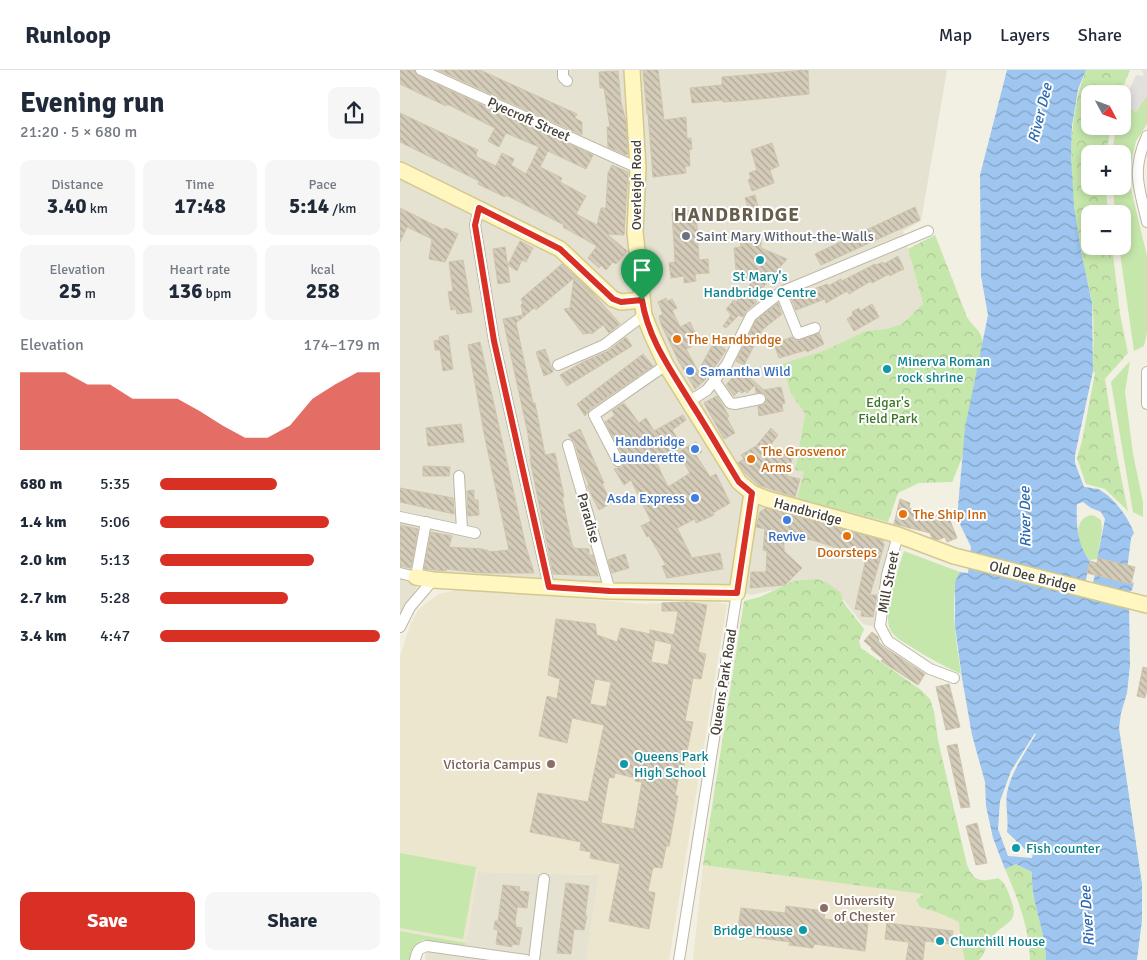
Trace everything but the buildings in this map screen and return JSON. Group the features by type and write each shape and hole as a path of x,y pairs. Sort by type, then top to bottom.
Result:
{"street":[{"name":"Pyecroft Street","path":"421,70 638,168"},
{"path":"563,70 563,77 567,81"},
{"name":"Overleigh Road","path":"632,70 638,168 635,232 643,307"},
{"path":"1147,136 1137,161 1137,179 1147,222"},
{"path":"400,170 560,249 613,299 643,307"},
{"path":"479,208 475,225 494,341 549,587"},
{"path":"690,401 706,390 714,380 736,348 751,316 781,292 928,231"},
{"path":"781,292 798,334 815,328"},
{"path":"558,365 604,345 643,307"},
{"name":"Handbridge","path":"643,307 652,335 666,365 739,482 752,493 767,499 898,535 943,551"},
{"path":"618,461 594,415 666,365"},
{"path":"1147,372 1147,404"},
{"path":"714,380 730,404 760,399"},
{"name":"Paradise","path":"568,445 610,591"},
{"path":"459,476 462,530"},
{"name":"Queens Park Road","path":"680,960 752,493"},
{"path":"400,517 475,533"},
{"path":"416,577 426,522"},
{"name":"Mill Street","path":"898,535 887,575 880,626 883,634 888,641 930,669 954,678"},
{"name":"Old Dee Bridge","path":"943,551 1147,603"},
{"path":"400,573 433,580 610,591 737,593"},
{"path":"400,627 410,607 433,580"},
{"path":"534,960 544,879"},
{"path":"416,960 417,952 420,948 427,946 526,960"}],"shaded area":[{"path":"400,70 947,70 921,221 903,231 923,304 902,324 886,329 866,331 823,351 782,365 790,392 805,414 795,470 804,472 798,499 894,524 874,627 863,624 832,586 817,580 751,595 724,586 605,586 424,572 400,624"},
{"path":"1142,70 1147,70 1147,95 1136,112 1131,108 1131,86 1136,75 1144,76"},
{"name":"Victoria Campus","path":"463,589 645,604 704,601 727,604 669,960 586,960 599,875 478,872 466,943 400,931 400,656 411,623 419,609 438,594"},
{"name":"University of Chester","path":"703,865 927,894 971,921 966,960 693,960"},
{"path":"478,872 599,875 586,960 425,960 426,951 459,955 466,943"}],"green space":[{"path":"1086,70 1130,70 1124,85 1081,85"},
{"path":"1081,86 1081,135 1109,135 1108,145 1081,145 1081,195 1107,195 1107,205 1081,205 1081,251 1074,206 1071,160 1074,114"},
{"path":"1147,95 1147,124 1136,141 1131,162 1131,145 1113,145 1115,135 1131,135 1131,108 1136,112"},
{"path":"1131,189 1147,256 1147,333 1144,346 1134,351 1120,255 1131,255 1131,205 1114,205 1114,195 1131,195"},
{"name":"Edgar's Field Park","path":"935,235 967,317 980,333 983,341 962,458 952,482 919,483 898,493 888,522 797,499 804,472 795,470 805,414 790,392 782,364 823,351 866,331 886,329 902,324 923,304 908,249"},
{"path":"1082,255 1113,255 1120,314 1128,353 1105,379 1128,511 1105,489 1086,484 1077,458 1095,373 1093,371 1094,328 1092,303"},
{"path":"1130,361 1125,392 1133,454 1143,502 1143,517 1133,512 1111,382"},
{"path":"1091,515 1101,520 1102,529 1097,559 1090,560 1083,552 1078,528 1084,518"},
{"path":"904,551 960,572 956,583 954,608 961,674 916,650 899,639 891,631 888,623 889,603"},
{"path":"817,579 828,583 841,593 843,602 864,629 859,641 861,648 921,690 930,699 967,865 975,878 987,880 998,878 1007,888 1013,906 1013,917 992,937 979,960 965,960 959,922 920,907 916,900 923,894 703,865 744,601 760,597 794,581"},
{"path":"400,853 476,867 463,939 400,928"},
{"path":"1016,864 1032,872 1033,894 1044,938 1046,960 1030,960 1028,936 1022,913 1005,869"},
{"path":"400,931 466,943 463,948 422,940 414,947 412,960 400,960"}],"water":[{"name":"River Dee","path":"1007,70 1086,70 1078,89 1072,126 1071,156 1074,206 1081,255 1092,303 1093,371 1075,455 1075,463 1084,487 1098,489 1111,498 1125,515 1134,533 1131,538 1127,570 1112,561 1097,559 1105,519 1101,512 1083,502 1077,504 1077,519 1078,534 1082,548 1090,561 1085,584 1129,606 1130,665 1127,693 1119,728 1142,884 1142,920 1137,960 1046,960 1044,938 1033,894 1032,872 1016,864 1005,869 993,838 986,806 985,782 972,735 955,626 955,582 960,572 968,573 971,547 957,518 965,428 988,315 981,276 980,175","holes":["1035,733 1015,770 1007,793 1007,832 1026,850 1034,849 1032,858 1008,856 998,829 1000,801 1011,771"]},
{"path":"1095,575 1131,584 1134,582 1132,590 1126,594 1092,586"}],"place":[{"name":"Saint Mary Without-the-Walls","path":"686,236"},
{"name":"St Mary's Handbridge Centre","path":"760,260"},
{"name":"The Handbridge","path":"677,339"},
{"name":"Minerva Roman rock shrine","path":"887,369"},
{"name":"Samantha Wild","path":"690,371"},
{"name":"Handbridge Launderette","path":"695,449"},
{"name":"The Grosvenor Arms","path":"751,459"},
{"name":"Asda Express","path":"695,498"},
{"name":"The Ship Inn","path":"903,514"},
{"name":"Revive","path":"787,520"},
{"name":"Doorsteps","path":"847,536"},
{"name":"Victoria Campus","path":"551,764"},
{"name":"Queens Park High School","path":"624,764"},
{"name":"Fish counter","path":"1016,848"},
{"name":"University of Chester","path":"824,908"},
{"name":"Bridge House","path":"803,930"},
{"name":"Churchill House","path":"940,941"}],"district":[{"name":"HANDBRIDGE","path":"737,214"}],"route":[{"path":"479,208 560,249 613,299 621,302 642,300 644,315 666,365 739,482 752,493 737,593 610,591 549,587 494,341 475,225 479,208"}]}
